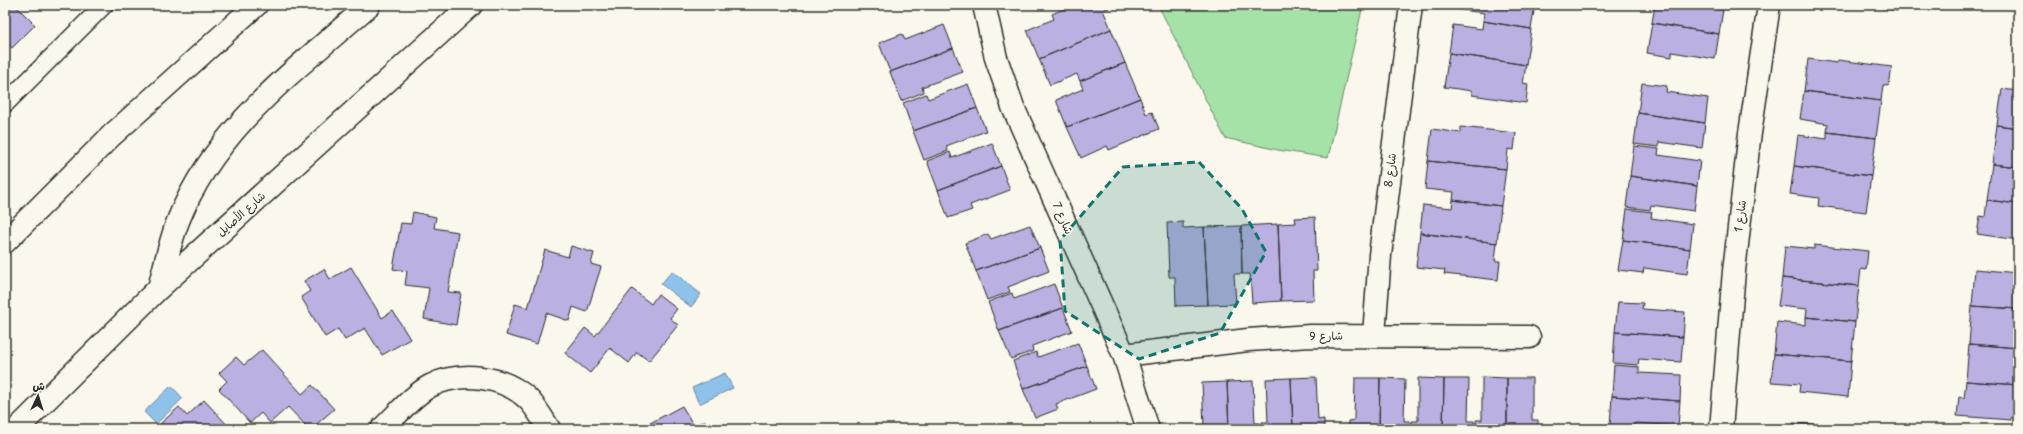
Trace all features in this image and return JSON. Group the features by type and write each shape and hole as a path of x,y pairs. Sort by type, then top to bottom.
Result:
{"street":[{"path":"5,242 111,136 256,5"},
{"path":"159,288 167,254 178,221 193,189 211,158 233,130 257,104 369,5"},
{"name":"شارع الأصايل","path":"17,429 159,288 472,5"},
{"name":"شارع 7","path":"984,5 996,58 1013,107 1124,355 1148,429"},
{"name":"شارع 8","path":"1374,335 1380,255 1411,5"},
{"name":"شارع 1","path":"1722,429 1734,271 1749,140 1769,5"},
{"name":"شارع 9","path":"1124,355 1248,340 1374,335 1529,337"},
{"path":"382,429 410,402 430,386 455,378 481,378 506,385 527,399 544,419 549,429"}],"lane":[{"path":"5,104 104,5"}],"highlighted area":[{"path":"1199,162 1242,209 1266,252 1220,333 1139,359 1065,311 1060,240 1123,167"}],"green space":[{"path":"1158,5 1363,5 1328,158 1278,150 1225,138"}],"water":[{"path":"672,271 701,294 691,307 661,284"},
{"path":"725,373 733,388 699,404 692,388"},
{"path":"171,386 183,398 156,424 144,412"}],"building":[{"path":"5,5 15,5 35,25 12,48 5,41"},
{"path":"1073,5 1108,5 1109,8 1103,10 1111,29 1039,59 1027,30 1054,19 1052,14"},
{"path":"1456,5 1535,5 1531,29 1483,21 1484,13 1455,9"},
{"path":"1655,5 1695,5 1723,10 1719,34 1652,23"},
{"path":"1867,5 1898,5 1897,11"},
{"path":"1483,21 1531,29 1526,65 1449,53 1453,25 1482,29"},
{"path":"1652,23 1719,34 1715,59 1672,52 1672,57 1647,53"},
{"path":"944,25 953,48 890,72 879,43 902,34 905,40"},
{"path":"1111,29 1125,63 1080,81 1077,74 1050,85 1039,59"},
{"path":"953,48 963,72 922,87 924,92 901,101 890,72"},
{"path":"1449,53 1526,65 1523,83 1528,84 1526,103 1472,95 1472,91 1444,87"},
{"path":"1808,59 1837,63 1838,60 1892,67 1889,86 1883,85 1881,101 1804,91"},
{"path":"1125,63 1140,98 1067,127 1056,100 1083,89 1080,81"},
{"path":"1642,83 1667,86 1666,92 1708,98 1705,123 1638,113"},
{"path":"968,84 977,108 913,131 903,103 926,94 928,99"},
{"path":"2002,89 2018,91 2018,128 1997,125"},
{"path":"1804,91 1881,101 1876,138 1827,132 1828,124 1800,119"},
{"path":"1140,98 1146,114 1152,112 1159,129 1109,150 1107,146 1081,158 1067,127"},
{"path":"977,108 986,131 946,146 948,151 924,160 913,131"},
{"path":"1638,113 1705,123 1702,148 1659,142 1659,147 1634,144"},
{"path":"1997,125 2018,128 2018,167 1992,164"},
{"path":"1461,127 1516,133 1514,150 1508,149 1506,169 1428,161 1432,129 1461,133"},
{"path":"1827,132 1876,138 1871,176 1794,166 1798,135 1827,139"},
{"path":"992,143 1001,166 938,190 927,161 950,152 952,158"},
{"path":"1634,146 1659,149 1658,155 1700,161 1697,186 1630,176"},
{"path":"1428,161 1506,169 1501,206 1453,200 1454,192 1425,189"},
{"path":"1992,164 2018,167 2018,204 1987,200"},
{"path":"1001,166 1010,190 970,205 972,210 948,218 938,190"},
{"path":"1794,166 1871,176 1866,212 1818,206 1819,198 1790,194"},
{"path":"1630,176 1697,186 1694,211 1651,205 1650,210 1626,207"},
{"path":"1453,200 1501,206 1497,243 1420,233 1423,205 1452,208"},
{"path":"1987,200 2018,204 2018,240 1977,234 1980,216 1985,217"},
{"path":"1627,209 1652,212 1651,218 1693,224 1690,249 1623,240"},
{"path":"413,212 436,217 434,228 458,232 448,292 461,293 456,325 424,319 429,288 405,285 407,271 393,269 401,223 411,224"},
{"path":"1315,217 1317,271 1313,271 1314,300 1281,301 1278,224 1296,223 1295,218"},
{"path":"1183,222 1183,228 1204,227 1208,305 1176,306 1175,277 1169,277 1167,223"},
{"path":"1278,224 1281,301 1252,303 1250,274 1242,274 1241,226"},
{"path":"1030,225 1040,248 976,271 965,243 988,234 991,239"},
{"path":"1241,226 1242,274 1234,274 1236,304 1208,305 1204,227"},
{"path":"1420,233 1497,243 1495,261 1500,261 1498,280 1444,274 1445,270 1416,267"},
{"path":"1623,240 1690,249 1687,274 1644,268 1643,273 1618,270"},
{"path":"1814,245 1868,251 1866,270 1861,269 1859,286 1782,278 1785,246 1814,249"},
{"path":"571,246 594,253 591,264 601,267 587,312 573,307 569,321 546,313 537,344 506,335 515,304 528,308 545,250 568,257"},
{"path":"1040,248 1049,271 1008,287 1010,292 987,300 976,271"},
{"path":"351,267 382,318 393,311 410,339 382,355 365,328 345,340 338,329 325,337 301,297 310,291 304,281 324,269 330,279"},
{"path":"1975,269 2018,273 2018,309 1972,306"},
{"path":"1782,278 1859,286 1855,322 1806,317 1807,309 1778,306"},
{"path":"1054,284 1063,308 999,331 988,302 1012,293 1014,299"},
{"path":"632,289 651,304 658,294 677,309 670,318 678,325 649,361 637,352 629,363 610,348 590,373 565,353 585,328 595,336"},
{"path":"1618,302 1643,303 1642,309 1685,312 1683,337 1615,332"},
{"path":"1972,306 2018,309 2018,348 1969,344"},
{"path":"1063,308 1072,331 1032,346 1033,351 1011,359 999,331"},
{"path":"1806,317 1855,322 1851,361 1774,354 1777,322 1806,325"},
{"path":"1615,332 1683,337 1681,362 1639,359 1638,365 1613,363"},
{"path":"1078,343 1087,366 1023,389 1013,361 1036,352 1038,357"},
{"path":"1969,344 2018,348 2018,385 1966,381"},
{"path":"262,350 302,394 312,385 334,409 311,429 309,429 288,407 270,423 261,413 250,423 219,389 227,381 219,373 236,357 244,365"},
{"path":"1774,354 1851,361 1848,397 1799,392 1800,384 1771,382"},
{"path":"1614,365 1639,367 1639,373 1681,375 1680,401 1612,396"},
{"path":"1087,366 1096,389 1056,404 1058,409 1035,418 1023,389"},
{"path":"1316,377 1318,420 1324,419 1324,429 1293,429 1291,378"},
{"path":"1482,377 1507,378 1507,429 1476,429 1476,420 1482,420"},
{"path":"1291,378 1293,429 1262,429 1262,422 1268,422 1266,379"},
{"path":"1355,378 1380,378 1379,429 1348,429 1348,421 1354,420"},
{"path":"1380,378 1405,379 1404,421 1410,421 1410,429 1379,429"},
{"path":"1418,378 1444,379 1443,429 1412,429 1412,421 1418,421"},
{"path":"1507,378 1532,378 1532,420 1538,420 1538,429 1507,429"},
{"path":"1444,379 1469,379 1468,421 1474,421 1474,429 1443,429"},
{"path":"1253,381 1255,423 1260,423 1260,429 1229,429 1227,382"},
{"path":"1966,381 2018,385 2018,417 2011,417 2011,420 1957,416 1959,397 1964,398"},
{"path":"1227,382 1229,429 1198,429 1198,426 1204,426 1202,383"},
{"path":"1612,396 1680,401 1678,426 1635,423 1635,428 1610,426"},
{"path":"204,400 231,429 167,429 161,423 179,407 187,416"},
{"path":"682,406 694,426 705,421 709,429 639,429"},
{"path":"623,423 627,429 612,429"},
{"path":"1793,423 1848,426 1848,429 1764,429 1765,425 1794,426"}]}
